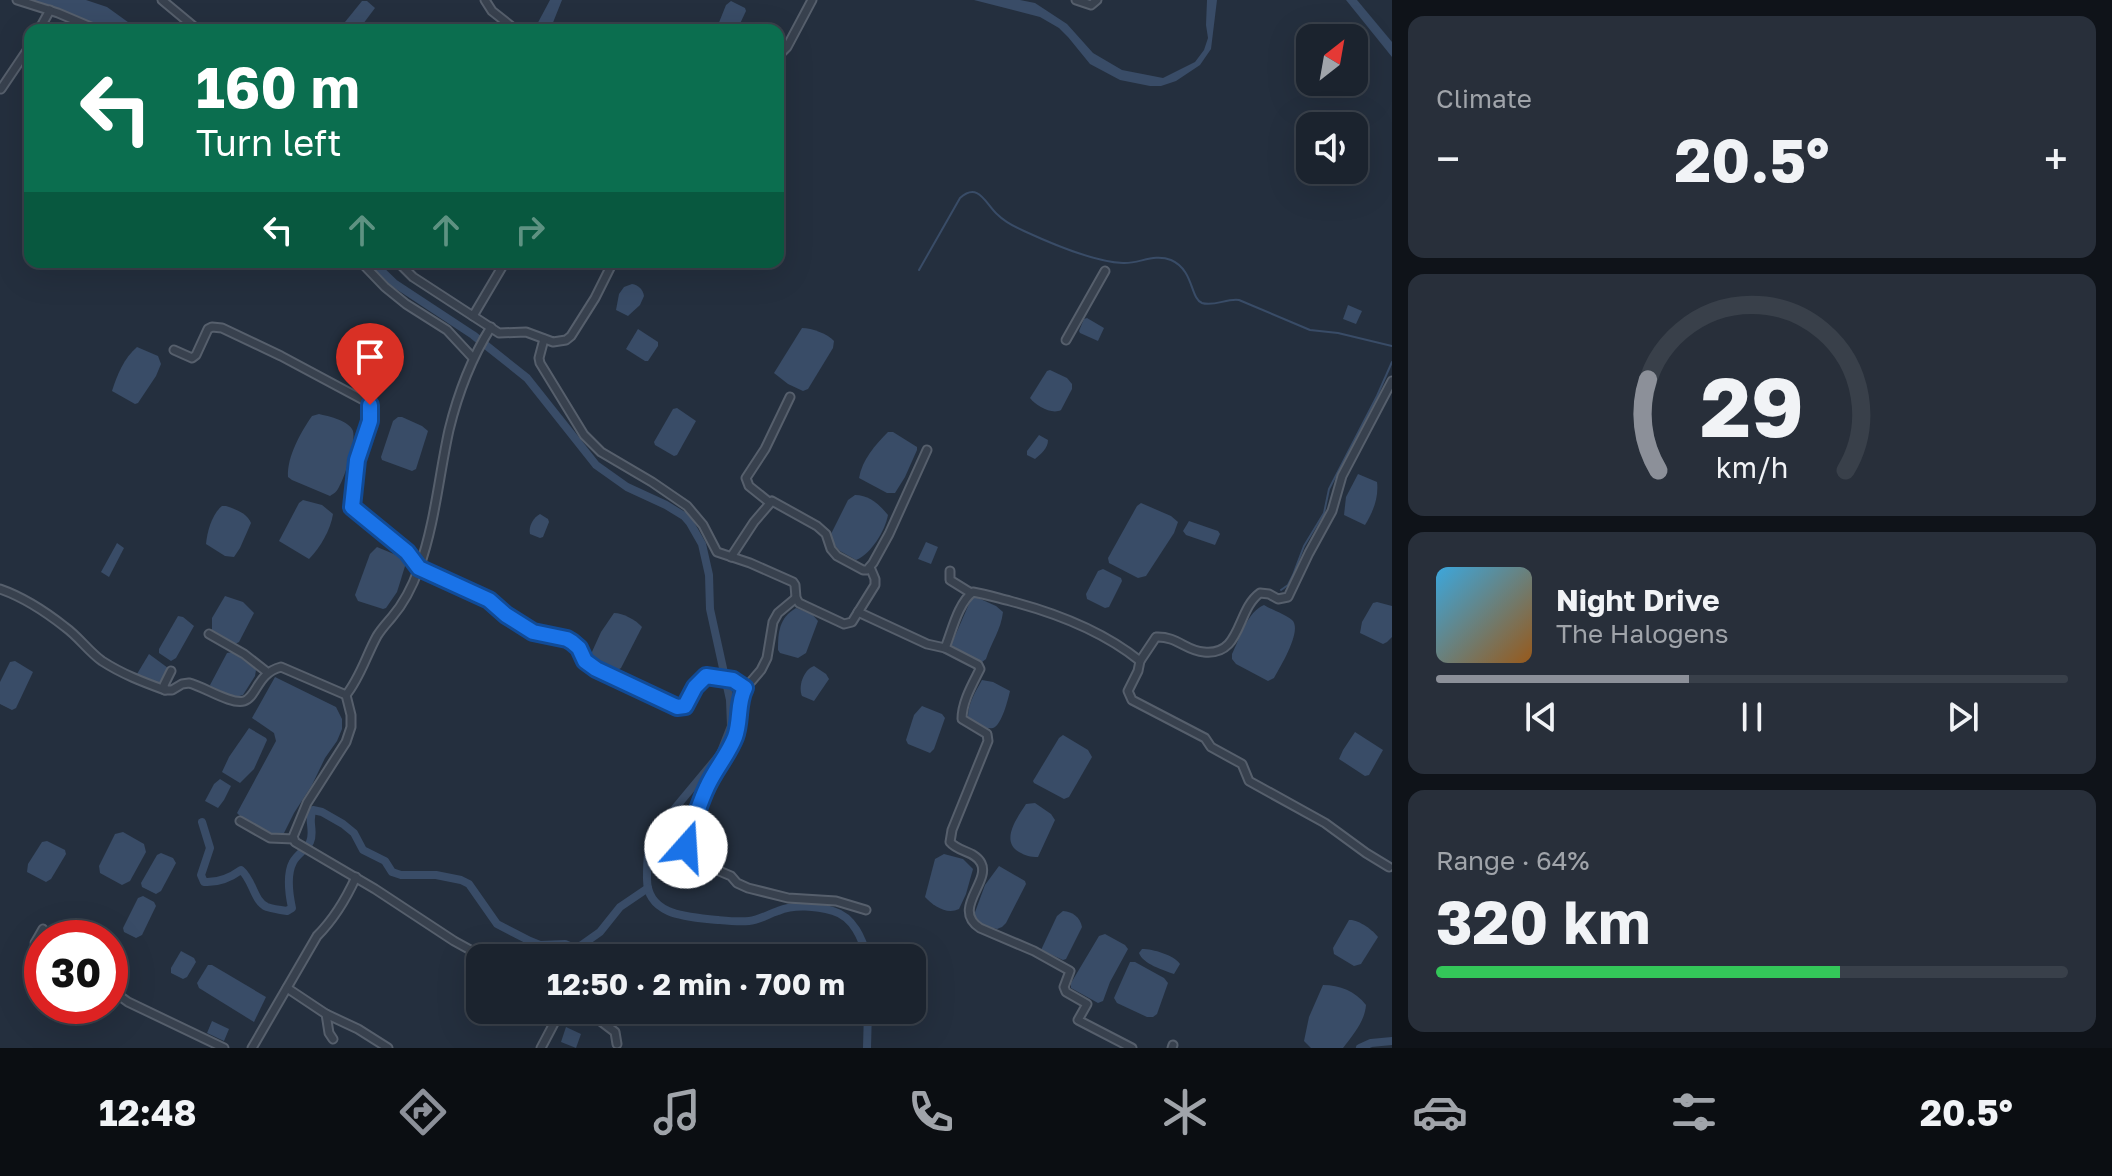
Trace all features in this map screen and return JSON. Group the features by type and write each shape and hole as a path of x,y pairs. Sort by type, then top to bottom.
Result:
{"street":[{"path":"17,0 84,24"},
{"path":"162,0 191,24"},
{"path":"485,0 492,11 508,24"},
{"path":"784,50 812,0"},
{"path":"1076,0 1094,5 1097,0"},
{"path":"42,24 50,10"},
{"path":"1,89 24,55"},
{"path":"367,268 395,295 447,330 473,358"},
{"path":"404,268 490,329 499,333 526,332 553,342 571,336 610,268"},
{"path":"473,316 501,268"},
{"path":"1066,340 1105,271"},
{"path":"174,350 192,358 208,329 222,328 367,402 370,405 370,421 357,460 352,507 407,552 419,568 489,600 533,632 567,639 596,669 677,707 685,706 695,687 706,676 733,680 745,688"},
{"path":"346,695 356,683 383,626 407,595 419,568 456,405 473,358 490,329"},
{"path":"544,339 540,363 584,435 601,452 687,506 703,525 717,552 793,582 799,603 844,624 852,622 875,585 870,567"},
{"path":"1389,867 1325,823 1249,781 1242,764 1211,747 1205,738 1132,700 1128,691 1140,661 1156,637 1170,637 1204,652 1226,648 1255,596 1260,593 1278,599 1288,597 1332,511 1342,476 1392,381"},
{"path":"790,397 765,449 746,478 749,486 769,502 777,503 817,526 826,534 831,549 841,560 863,570 870,567 889,534 927,450"},
{"path":"731,557 769,502"},
{"path":"950,571 950,580 971,593 1032,607 1070,621 1097,633 1140,661"},
{"path":"0,589 23,599 66,627 88,649 117,670 165,690 189,683 233,700 244,701 267,672 281,667 346,695"},
{"path":"945,648 964,602 971,593"},
{"path":"796,598 778,613 773,622 767,658 741,697 737,732 731,748 707,786 684,853 748,888 788,898 836,901 866,910"},
{"path":"858,612 978,665 980,669 961,715 962,719 987,734 988,741 950,842 955,849 980,861 983,870 972,897 969,916 972,923 980,928 1034,951 1070,971 1064,987 1066,992 1087,1004 1078,1020 1132,1048"},
{"path":"209,634 244,654 267,672"},
{"path":"165,690 164,685 171,671"},
{"path":"346,695 351,715 346,742 307,803 293,837 295,842 466,948"},
{"path":"240,821 270,838 294,839"},
{"path":"252,1048 317,936 328,927 356,877"},
{"path":"287,988 326,1014 388,1048"},
{"path":"128,1002 224,1048"},
{"path":"326,1014 333,1039"},
{"path":"541,1048 554,1024"},
{"path":"604,1024 615,1032 616,1046 626,1048"}],"water":[{"path":"32,0 86,0 107,7 131,24 93,24"},
{"path":"550,0 562,0 552,24 537,24"},
{"path":"974,0 1035,3 1067,24 1093,53 1122,70 1163,78 1195,62 1204,50 1208,38 1207,0 1217,0 1211,49 1200,65 1176,81 1150,86 1120,80 1090,64 1059,28 1040,17"},
{"path":"1346,0 1357,0 1392,42 1392,57 1368,24"},
{"path":"362,1 375,8 363,24 345,22"},
{"path":"731,1 745,8 740,24 718,24 726,5"},
{"path":"632,284 640,288 644,296 640,305 628,316 616,310 619,294 624,287"},
{"path":"1348,305 1362,311 1356,324 1343,319"},
{"path":"1087,318 1104,328 1098,341 1079,331"},
{"path":"802,328 820,332 834,341 833,348 808,389 803,391 774,373"},
{"path":"638,329 658,342 648,361 626,349"},
{"path":"137,347 158,356 161,364 135,404 112,391 128,356"},
{"path":"1050,370 1072,384 1061,410 1057,411 1044,409 1030,398"},
{"path":"677,408 696,421 674,456 654,442 673,409"},
{"path":"319,414 351,427 354,436 344,476 337,491 330,496 288,477 292,453 299,437 312,416"},
{"path":"398,417 428,431 416,469 412,471 381,457 393,421"},
{"path":"888,432 917,447 895,493 887,493 859,478 866,459"},
{"path":"1039,435 1048,443 1035,459 1027,455 1027,451"},
{"path":"1358,474 1377,482 1375,504 1365,525 1344,515 1346,497"},
{"path":"855,495 873,501 888,515 876,541 867,553 856,560 840,551 830,536 848,500"},
{"path":"303,500 322,505 333,514 324,538 309,559 279,541"},
{"path":"1141,503 1178,522 1146,576 1138,578 1109,563 1108,558"},
{"path":"226,506 244,514 251,523 234,557 225,556 206,544 213,518 218,509"},
{"path":"540,514 549,522 540,538 530,534 530,531 532,522"},
{"path":"1189,521 1218,531 1220,534 1215,545 1186,535 1183,531"},
{"path":"926,542 938,547 931,564 918,559"},
{"path":"117,543 124,548 109,577 101,572"},
{"path":"377,547 401,557 406,563 397,592 383,609 358,601 355,595 370,554"},
{"path":"1103,569 1122,581 1109,607 1105,608 1087,599 1086,594 1098,571"},
{"path":"225,596 243,602 254,613 235,644 212,630 212,618"},
{"path":"976,597 1003,612 998,631 982,662 951,645 969,604"},
{"path":"1373,603 1392,606 1392,637 1383,644 1360,633 1362,622"},
{"path":"1264,605 1289,618 1295,625 1293,640 1285,657 1274,678 1268,681 1232,659 1249,619"},
{"path":"796,608 812,614 818,621 806,653 798,658 778,650 781,626 786,616"},
{"path":"614,613 629,617 642,627 621,668 616,671 594,659 591,654"},
{"path":"178,616 194,626 176,658 171,661 159,653 159,649"},
{"path":"233,652 256,670 243,695 236,697 210,685 227,653"},
{"path":"149,654 168,668 159,685 137,674"},
{"path":"15,661 33,672 16,708 12,710 0,704 0,682 10,662"},
{"path":"814,666 829,679 814,701 802,696 801,688 804,675"},
{"path":"275,677 336,707 342,719 337,741 279,837 237,813 276,741 274,733 252,718"},
{"path":"982,680 1010,691 1002,717 993,728 968,717 971,702"},
{"path":"922,706 945,718 930,753 908,744 906,740 914,715"},
{"path":"249,728 267,740 254,769 240,783 222,772"},
{"path":"1355,732 1383,750 1369,775 1365,776 1339,759"},
{"path":"1063,735 1088,750 1092,757 1069,797 1064,799 1033,781"},
{"path":"220,779 231,786 218,808 205,801"},
{"path":"1035,803 1055,820 1038,857 1019,852 1013,847 1010,836 1026,804"},
{"path":"123,832 144,844 146,852 130,881 122,885 100,873 99,866 115,834"},
{"path":"47,841 65,850 66,854 46,882 27,872 28,864 42,842"},
{"path":"161,853 173,858 176,863 161,891 156,894 142,887 141,883"},
{"path":"944,854 963,859 973,869 966,894 959,909 954,911 940,909 925,897 935,859"},
{"path":"999,866 1026,884 1006,923 997,929 979,923 974,915 985,885"},
{"path":"143,896 156,906 142,935 136,938 128,934 127,920 138,898"},
{"path":"1063,911 1076,916 1082,927 1063,960 1041,950 1057,916"},
{"path":"1349,920 1357,921 1378,937 1361,964 1354,966 1334,954 1333,948"},
{"path":"1105,934 1128,949 1103,1001 1098,1003 1071,988 1071,983 1099,936"},
{"path":"1142,949 1163,953 1180,964 1174,974 1141,957 1139,953"},
{"path":"181,951 196,962 183,979 171,973"},
{"path":"1130,962 1164,978 1168,983 1157,1014 1153,1017 1117,1003 1114,998"},
{"path":"208,965 266,997 254,1022 199,988 197,983"},
{"path":"1323,985 1347,990 1366,1005 1361,1022 1343,1048 1311,1048 1304,1041 1309,1017"},
{"path":"212,1021 229,1029 224,1041 207,1033"},
{"path":"566,1027 581,1034 576,1048 561,1042"}],"waterway":[{"path":"919,270 960,198 972,192 982,196 1010,224 1073,251 1123,263 1159,258 1171,260 1184,270 1195,296 1202,303 1239,300 1310,330 1338,333 1392,346"},
{"path":"378,268 394,283 473,335 527,378 596,465 627,487 684,516 702,544 709,575 710,609 730,700 731,726 720,754 653,837 648,854 647,879 654,901 672,913 734,921 753,920 798,907 833,911 852,923 863,944"},
{"path":"1281,590 1288,585 1304,546 1324,513 1329,489 1392,362"},
{"path":"202,822 210,848 201,875 204,882 215,882 241,870 263,904 284,911 292,908 289,873 295,859 310,842 313,810 343,824 354,833 363,850 385,861 392,872 436,875 469,884 497,924 540,945 565,944 576,949 600,932 620,907 648,888"},
{"path":"867,1048 868,1024"},
{"path":"1360,1048 1371,1043 1392,1041"}],"route":[{"path":"370,405 370,421 357,460 352,507 407,552 419,568 489,600 533,632 567,639 596,669 677,707 685,706 695,687 706,676 733,680 745,688 737,732 731,748 707,786 686,847"}]}
